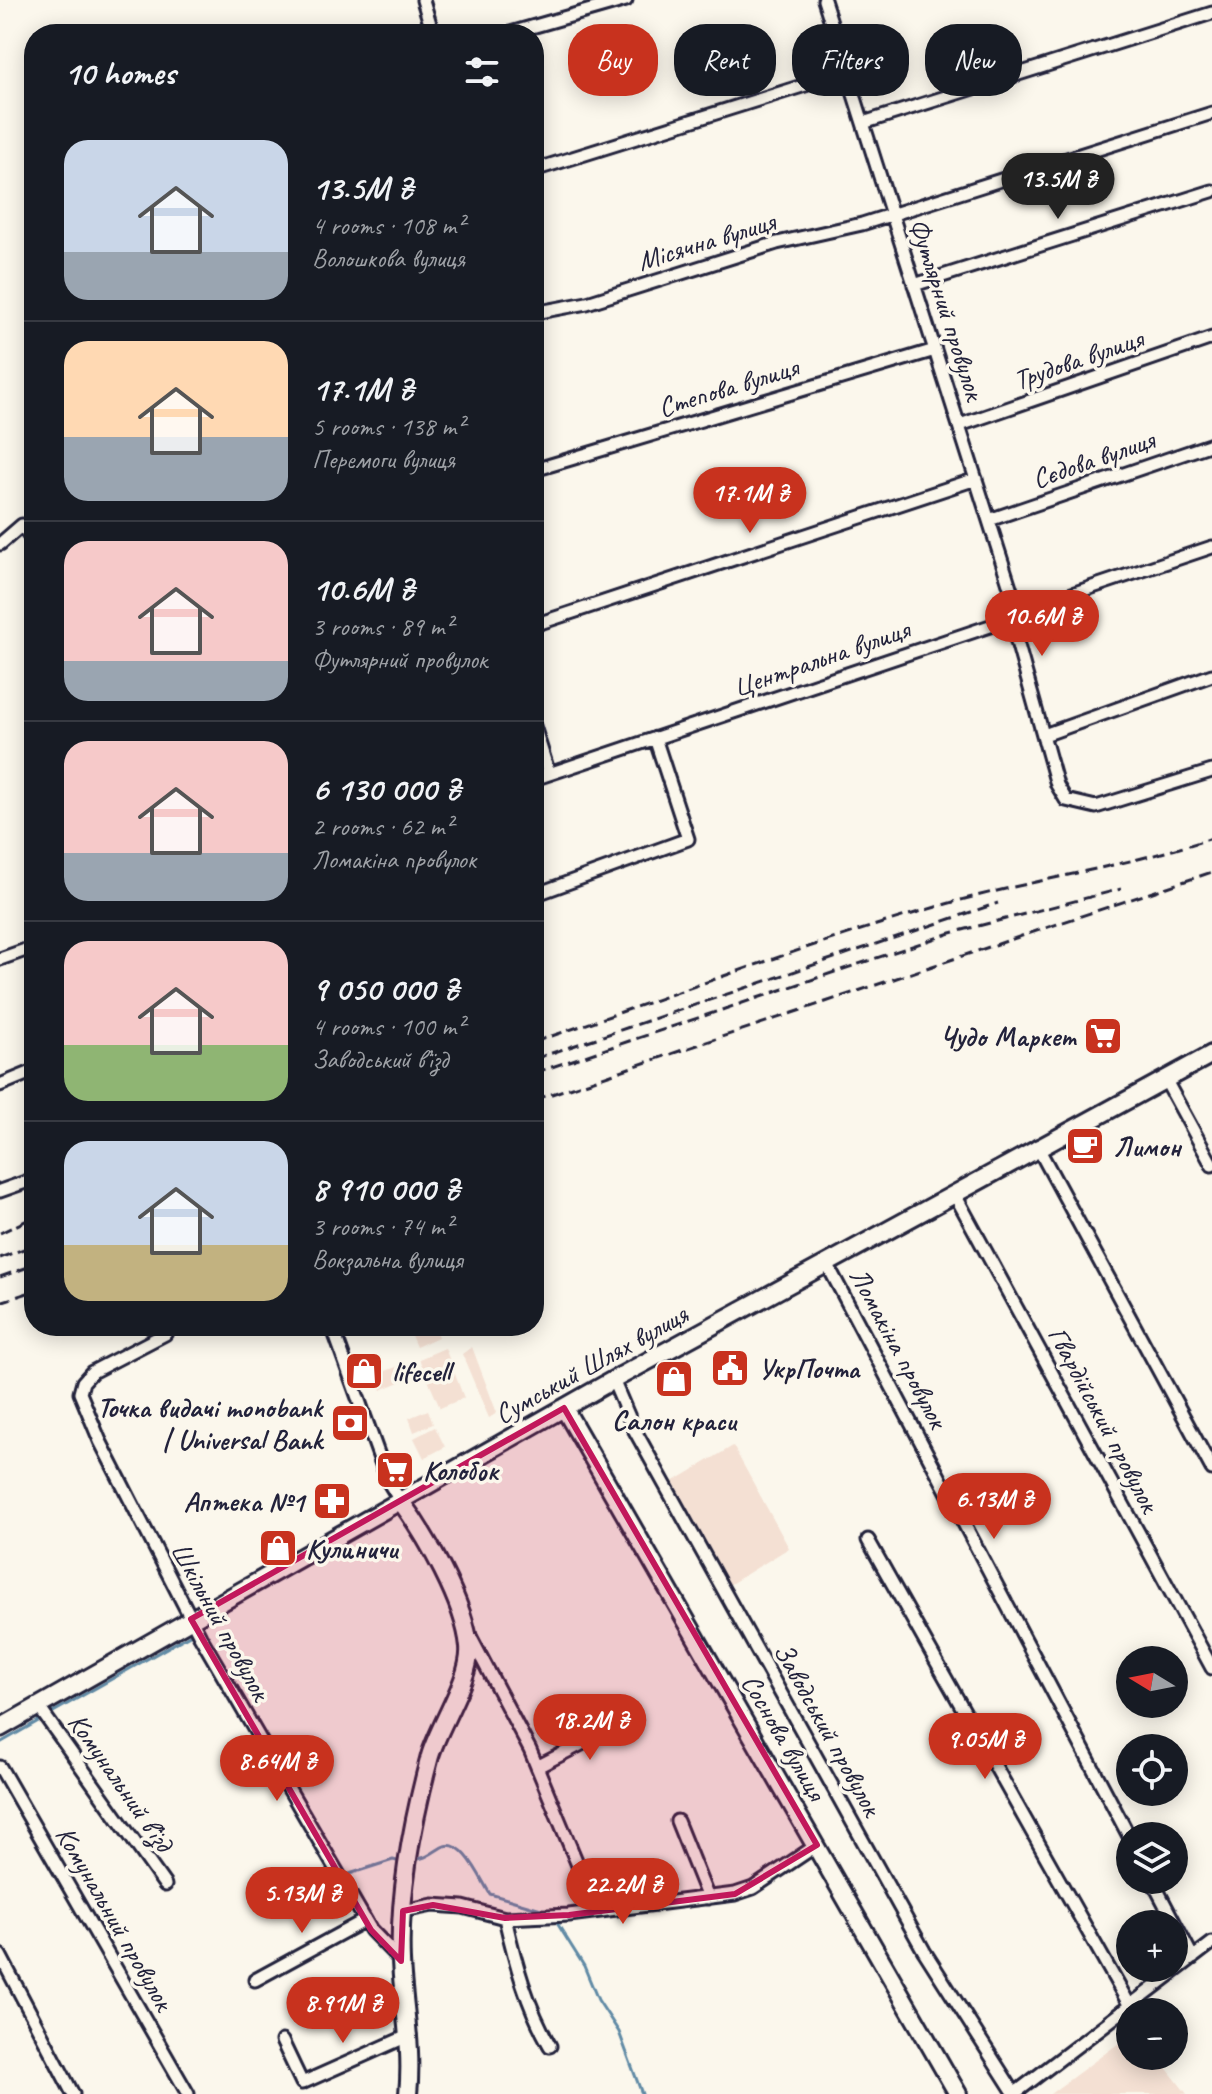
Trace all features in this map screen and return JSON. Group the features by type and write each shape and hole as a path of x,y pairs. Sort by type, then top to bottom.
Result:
{"street":[{"path":"423,0 430,24"},
{"path":"542,24 626,0"},
{"name":"Футлярний провулок","path":"824,0 832,24"},
{"path":"863,123 1212,13"},
{"path":"544,167 792,89"},
{"name":"Футлярний провулок","path":"855,96 989,520 1057,785 1066,800 1096,807 1212,771"},
{"name":"Місячна вулиця","path":"544,311 587,303 777,243 891,213 1212,113"},
{"path":"914,285 1212,191"},
{"name":"Трудова вулиця","path":"960,425 1212,338"},
{"name":"Степова вулиця","path":"544,467 935,350"},
{"name":"Сєдова вулиця","path":"989,520 1212,444"},
{"path":"544,622 976,479"},
{"path":"0,544 22,525 24,528"},
{"name":"Центральна вулиця","path":"544,776 996,624 1015,613 1212,547"},
{"path":"996,624 1010,626 1017,635"},
{"path":"1044,735 1212,675"},
{"path":"544,891 688,839 655,738"},
{"path":"544,758 549,774"},
{"path":"0,959 24,951"},
{"name":"Сумський Шлях вулиця","path":"0,1728 399,1499 1037,1146 1212,1054"},
{"path":"0,1085 24,1075"},
{"path":"1165,1079 1212,1165"},
{"path":"1037,1146 1212,1469"},
{"path":"0,1191 24,1183"},
{"name":"Гвардійський провулок","path":"954,1193 1212,1668"},
{"name":"Ломакіна провулок","path":"827,1264 1122,1822"},
{"name":"Шкільний провулок","path":"161,1336 92,1372 83,1382 80,1393 100,1441 191,1619 365,1920 401,1961"},
{"path":"336,1336 388,1481 439,1566 464,1624 537,1767 597,1911"},
{"name":"Заводський провулок","path":"613,1380 634,1429 917,1939 1015,2094"},
{"name":"Соснова вулиця","path":"564,1408 958,2094"},
{"path":"868,1540 1126,1998"},
{"path":"408,2094 410,2035 401,1961 403,1911 409,1861 431,1753 470,1650 464,1624"},
{"name":"Комунальний в’їзд","path":"38,1706 165,1885"},
{"path":"537,1767 626,1721"},
{"name":"Комунальний провулок","path":"0,1767 188,2094"},
{"path":"677,1821 708,1898"},
{"path":"403,1911 433,1905 463,1907 505,1918 708,1898 753,1888 817,1845"},
{"path":"1159,1894 1193,1958"},
{"path":"505,1918 515,1963 536,2021 550,2046"},
{"path":"255,1980 365,1920"},
{"path":"1140,1998 1212,1943"},
{"path":"0,1955 73,2094"},
{"path":"1015,2094 1116,2017"},
{"path":"282,2041 302,2083 410,2035"}],"highlighted area":[{"path":"564,1408 817,1845 735,1894 569,1915 505,1918 433,1905 403,1911 401,1961 371,1930 191,1619"}],"shaded area":[{"path":"411,1336 438,1336 438,1337 416,1347"},
{"path":"472,1347 497,1413 489,1418 462,1354"},
{"path":"445,1348 464,1398 440,1408 419,1359"},
{"path":"407,1363 412,1377 381,1390 375,1375"},
{"path":"428,1410 433,1424 414,1432 409,1418"},
{"path":"435,1427 445,1447 424,1458 414,1438"},
{"path":"733,1446 789,1548 729,1585 671,1483"},
{"path":"1116,2045 1116,2070 1168,2070 1187,2094 1050,2094"}],"waterway":[{"path":"201,1628 237,1688"},
{"path":"48,1715 195,1632"},
{"path":"0,1743 42,1719"},
{"path":"412,1860 450,1845 464,1853 490,1894 548,1911"},
{"path":"343,1876 393,1860 401,1862"},
{"path":"557,1923 584,1966 598,2000 619,2032 642,2094"}],"railway":[{"path":"544,1039 885,922 970,898 1144,858 1212,838"},
{"path":"544,1097 1212,872"},
{"path":"544,1070 951,933 1121,889"},
{"path":"544,1056 998,903"},
{"path":"0,1233 24,1222"},
{"path":"0,1258 24,1249"},
{"path":"0,1277 24,1269"},
{"path":"0,1302 24,1294"}],"place":[{"name":"Чудо Маркет","path":"1103,1036"},
{"name":"Лимон","path":"1085,1146"},
{"name":"УкрПочта","path":"730,1368"},
{"name":"lifecell","path":"364,1371"},
{"name":"Салон краси","path":"674,1379"},
{"name":"Точка видачі monobank | Universal Bank","path":"350,1423"},
{"name":"Колобок","path":"395,1470"},
{"name":"Аптека №1","path":"332,1501"},
{"name":"Кулиничи","path":"278,1548"}]}
